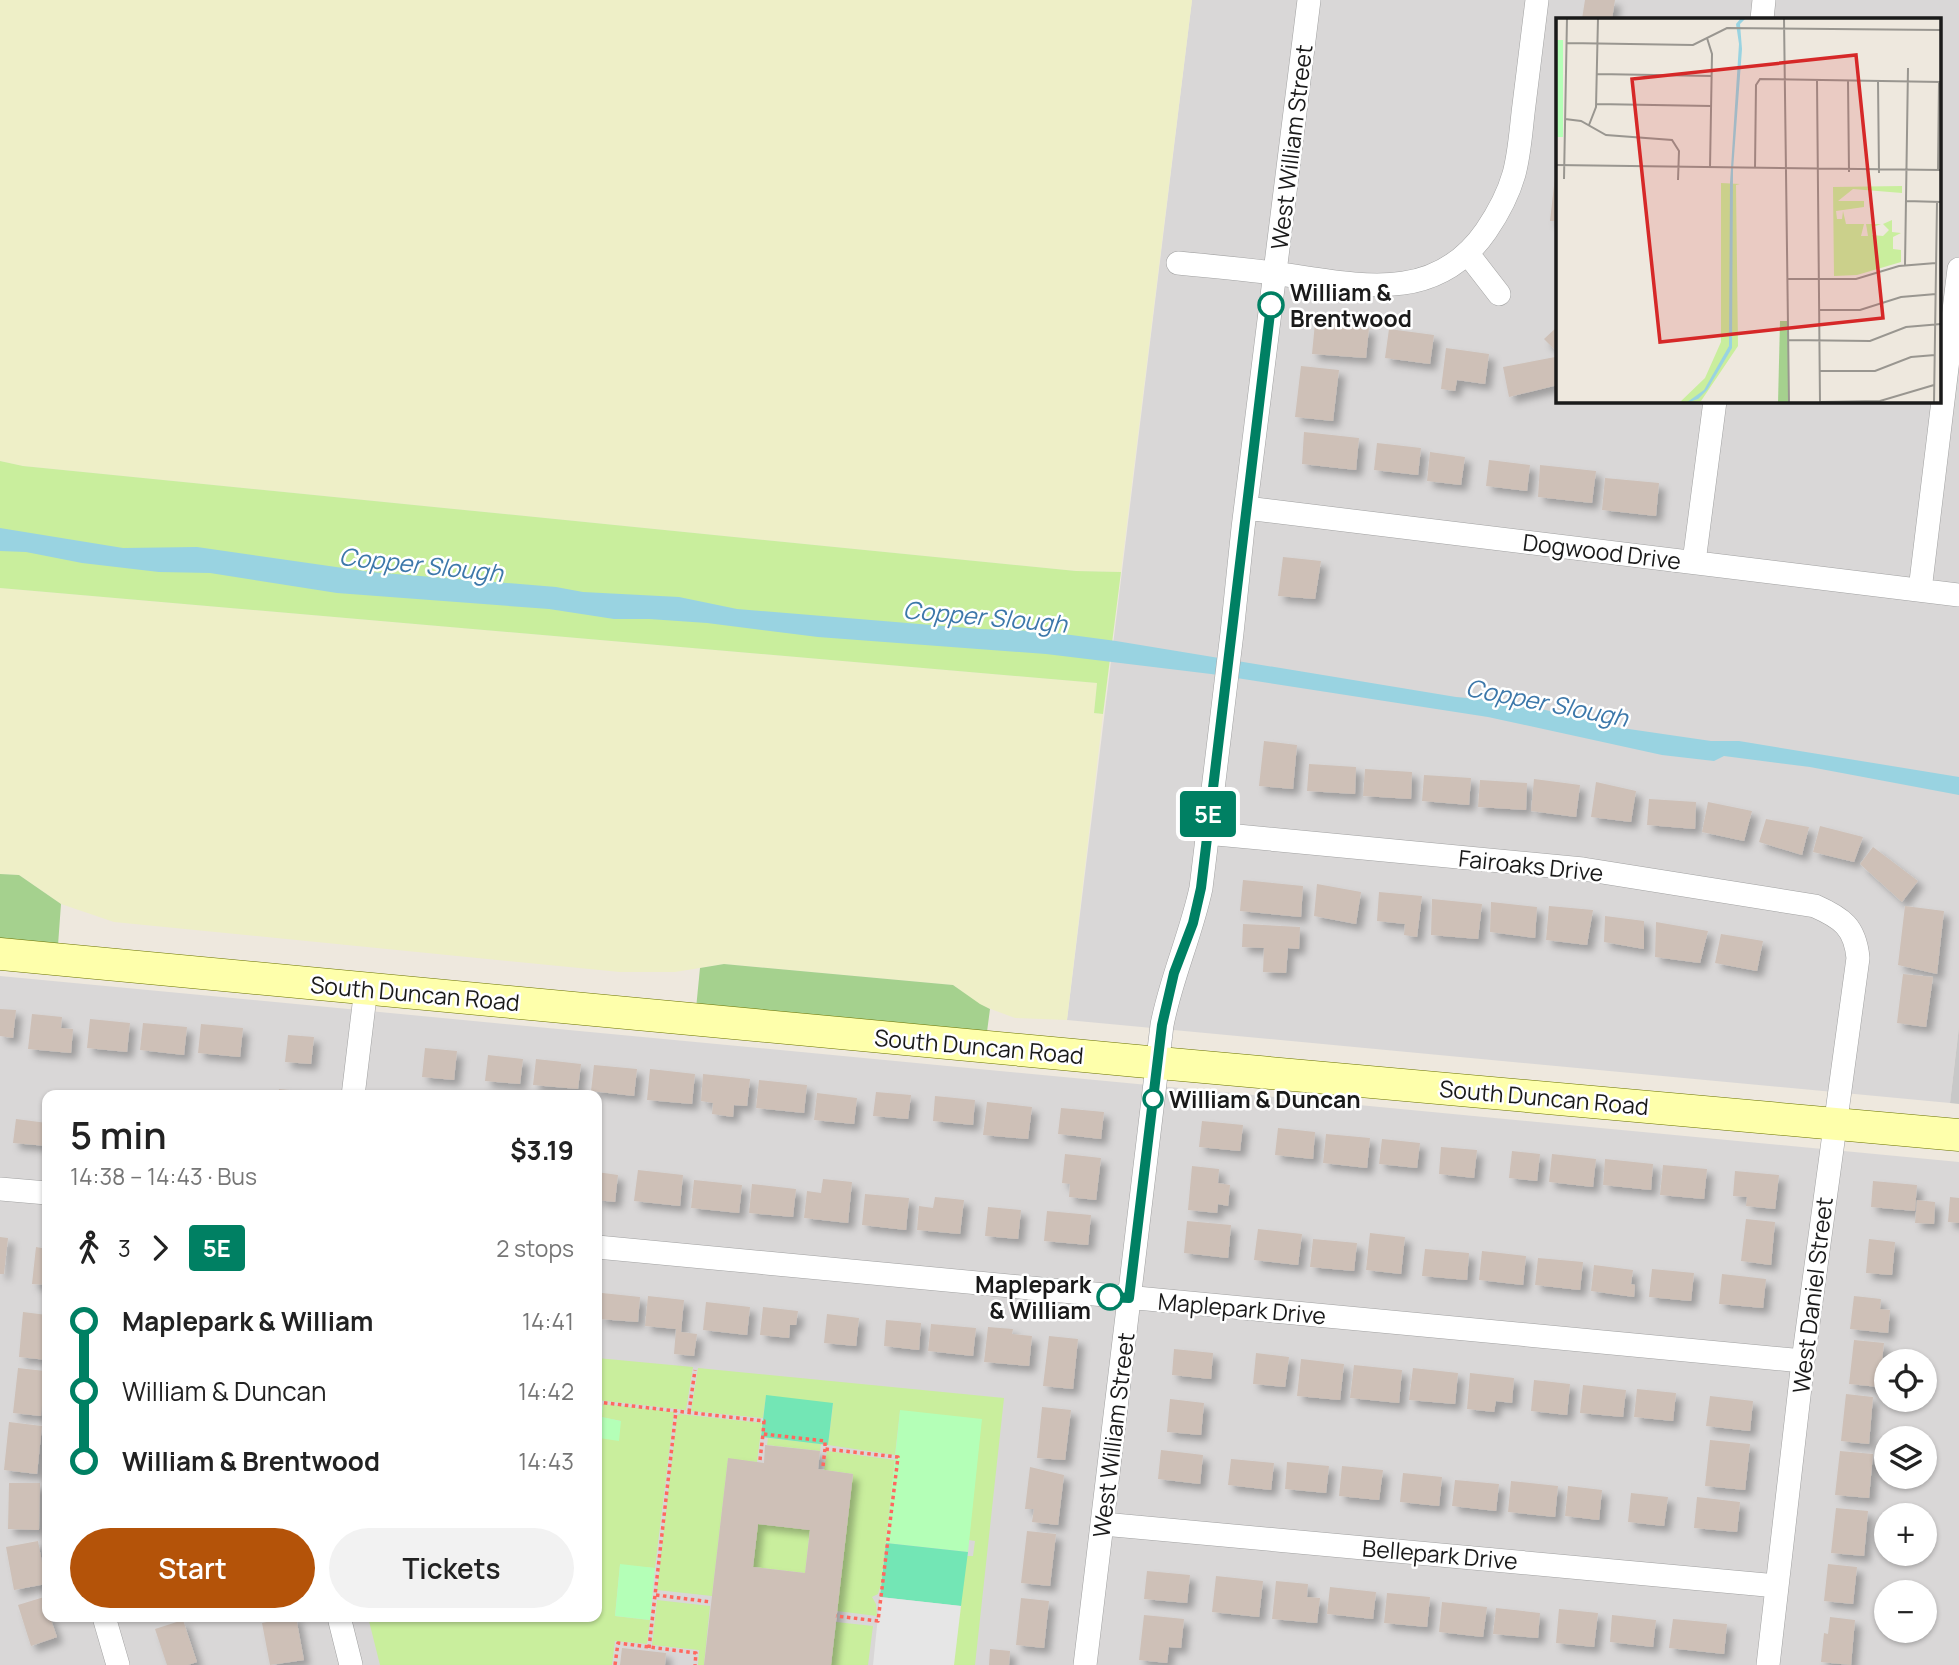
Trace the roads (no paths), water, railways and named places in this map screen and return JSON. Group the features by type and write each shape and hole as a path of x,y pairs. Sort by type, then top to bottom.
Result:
{"main road":[{"name":"South Duncan Road","path":"0,954 1959,1135"}],"street":[{"name":"West William Street","path":"1085,1665 1166,1005 1174,973 1193,923 1198,899 1309,0"},
{"path":"1178,263 1354,285 1390,286 1416,282 1457,264 1468,254 1506,199 1514,171 1537,0"},
{"path":"1762,18 1764,0"},
{"path":"1468,254 1499,294"},
{"path":"1920,590 1959,269"},
{"path":"1695,562 1715,402"},
{"name":"Dogwood Drive","path":"1246,508 1959,595"},
{"name":"Fairoaks Drive","path":"1206,834 1583,869 1815,906 1834,915 1848,927"},
{"name":"West Daniel Street","path":"1768,1665 1803,1361 1858,958 1856,943 1848,927"},
{"path":"354,1090 366,988"},
{"path":"0,1189 42,1193"},
{"name":"Maplepark Drive","path":"602,1247 1803,1361"},
{"name":"Bellepark Drive","path":"1103,1524 1777,1586"},
{"path":"105,1622 118,1665"},
{"path":"340,1622 351,1665"}],"water":[{"path":"0,528 123,548 197,547 371,572 556,587 583,592 679,597 737,609 980,629 1041,631 1116,641 1456,697 1513,702 1615,727 1711,741 1739,741 1959,777 1959,795 1810,767 1724,756 1714,761 1662,755 1488,717 1211,674 1046,654 818,637 707,623 614,619 549,609 337,593 210,573 159,572 82,563 26,552 0,551"}],"place":[{"name":"William & Brentwood","path":"1271,305"},
{"name":"William & Duncan","path":"1153,1099"},
{"name":"Maplepark & William","path":"1110,1297"}],"water label":[{"name":"Copper Slough","path":"421,564"},
{"name":"Copper Slough","path":"985,616"},
{"name":"Copper Slough","path":"1547,702"}]}
